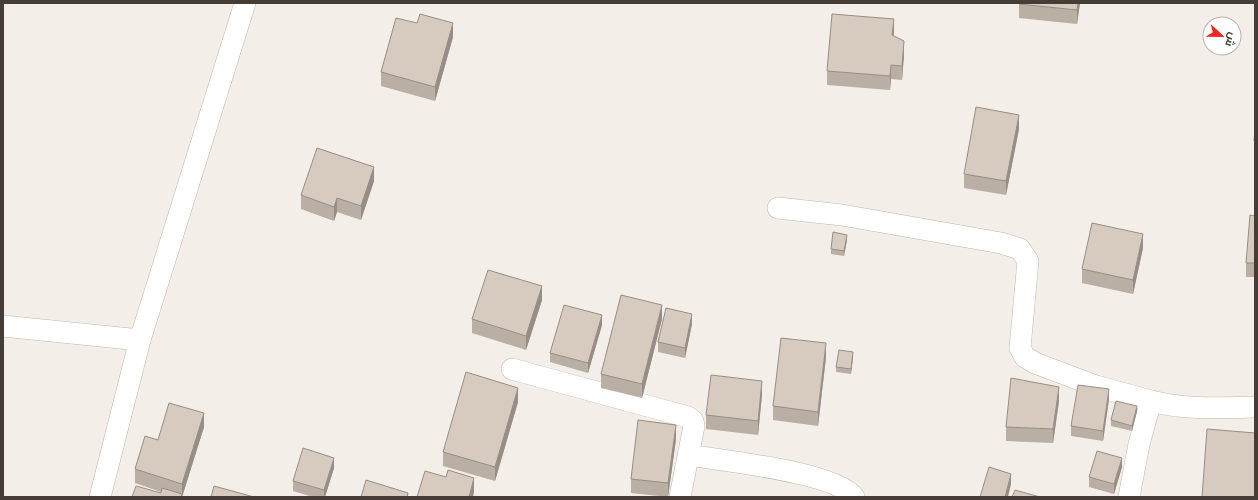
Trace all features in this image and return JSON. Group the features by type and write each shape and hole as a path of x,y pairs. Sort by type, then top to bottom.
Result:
{"street":[{"path":"100,497 140,340 245,3"},
{"path":"778,208 842,215 1001,242 1020,249 1028,261 1020,348 1025,357 1035,363 1096,386 1172,407 1255,407"},
{"path":"3,326 140,340"},
{"path":"512,369 688,417 693,421 694,426 680,497"},
{"path":"1130,497 1140,444 1151,401"},
{"path":"688,455 814,476 838,485 849,491 854,497"}],"building":[{"path":"1019,3 1078,3 1077,10"},
{"path":"420,14 453,23 435,87 381,72 396,18 417,23"},
{"path":"832,14 894,19 892,35 904,41 902,66 891,65 890,76 827,71"},
{"path":"976,107 1019,115 1006,181 964,174"},
{"path":"317,148 374,167 361,206 337,198 334,207 301,195"},
{"path":"1250,215 1255,216 1255,263 1246,263"},
{"path":"1092,223 1143,234 1133,280 1082,269"},
{"path":"833,232 847,235 844,251 831,249"},
{"path":"488,270 542,286 526,336 472,319"},
{"path":"621,295 662,305 642,384 601,374"},
{"path":"564,305 602,315 588,363 550,353"},
{"path":"666,308 692,314 685,348 658,342"},
{"path":"781,338 826,343 818,412 773,406"},
{"path":"839,350 853,352 851,369 836,367"},
{"path":"466,372 518,388 495,467 443,452"},
{"path":"711,375 762,381 758,421 706,415"},
{"path":"1011,378 1059,387 1053,429 1006,427"},
{"path":"1078,385 1109,389 1103,431 1071,426"},
{"path":"1116,401 1137,406 1132,426 1111,420"},
{"path":"169,403 204,413 182,484 135,469 145,436 158,440"},
{"path":"638,420 676,425 668,483 631,479"},
{"path":"1207,429 1255,433 1255,497 1202,497"},
{"path":"303,448 334,458 324,490 293,481"},
{"path":"1097,451 1122,458 1114,484 1089,477"},
{"path":"989,467 1011,474 1005,497 980,497"},
{"path":"448,470 474,478 469,497 417,497 425,471 446,477"},
{"path":"366,480 408,493 407,497 361,497"},
{"path":"136,486 161,493 162,488 182,494 181,497 132,497"},
{"path":"214,486 254,497 211,497"},
{"path":"1015,490 1040,497 1012,497"}]}
